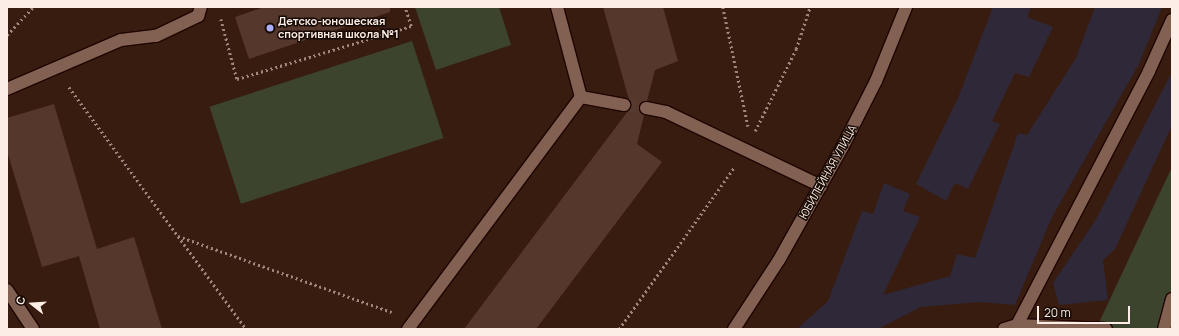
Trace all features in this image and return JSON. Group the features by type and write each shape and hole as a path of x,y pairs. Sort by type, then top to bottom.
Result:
{"street":[{"path":"7,89 57,70 121,40 156,36 198,16 201,7"},
{"path":"557,7 581,97"},
{"name":"ЮБИЛЕЙНАЯ УЛИЦА","path":"734,329 779,260 821,186 876,81 906,7"},
{"path":"1017,325 1149,71 1172,20"},
{"path":"581,97 624,105"},
{"path":"411,325 581,97"},
{"path":"646,108 666,112 821,186"},
{"path":"7,290 33,329"},
{"path":"1164,329 1172,299"},
{"path":"1004,329 1017,325 1106,329"}],"path":[{"path":"7,35 33,7"},
{"path":"220,14 237,80 411,26 405,7"},
{"path":"723,7 751,138"},
{"path":"619,329 724,187 751,138 796,49 810,7"},
{"path":"57,70 246,329"},
{"path":"178,236 411,325"}],"shaded area":[{"path":"993,7 1031,7 1027,17 1053,27 1029,77 1015,73 992,121 1000,124 968,189 955,183 946,201 916,184 958,98"},
{"path":"1095,7 1162,7 1139,64 1052,217 1015,305 980,302 921,307 878,329 797,329 828,301 862,211 873,214 884,183 910,194 903,211 920,217 883,295 950,276 957,254 975,258 1018,133 1027,135 1076,58"},
{"path":"1172,72 1172,125 1115,249 1103,260 1108,300 1059,305 1053,283 1095,221"}],"green space":[{"path":"415,7 499,7 511,45 436,70"},
{"path":"412,41 444,138 241,204 209,107"},
{"path":"1172,167 1172,329 1096,329"}],"building":[{"path":"264,7 390,7 390,12 249,59 235,17"},
{"path":"603,7 663,7 678,61 655,70 647,101 639,106 644,115 637,144 662,162 536,329 464,329 631,107"},
{"path":"54,104 97,249 134,237 162,329 100,329 79,256 42,267 7,151 7,118"}],"tunnel":[{"path":"624,105 646,108"}],"place":[{"name":"Детско-юношеская спортивная школа №1","path":"270,28"}]}
